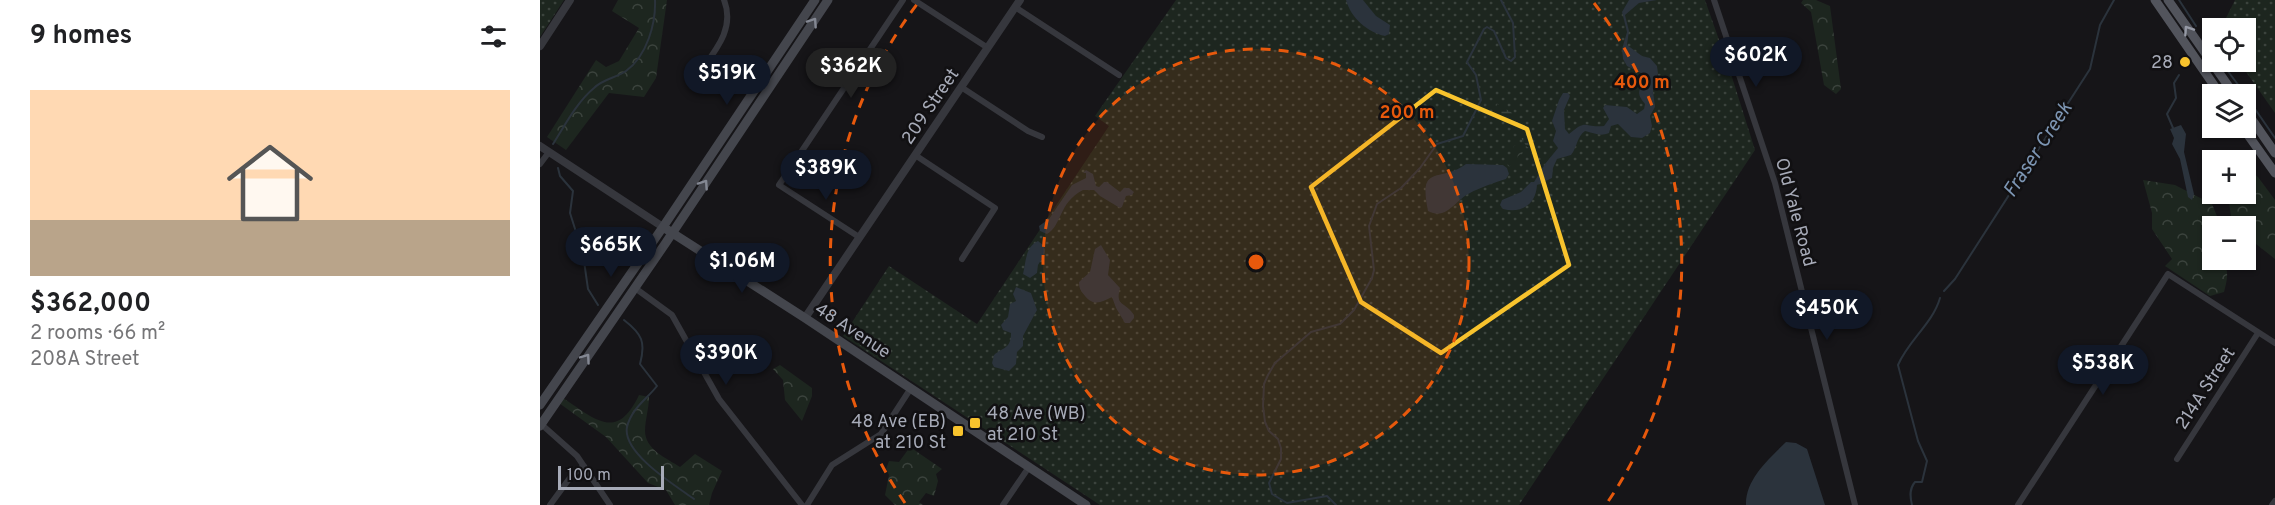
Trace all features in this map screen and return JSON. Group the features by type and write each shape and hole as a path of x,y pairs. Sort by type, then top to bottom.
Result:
{"main road":[{"path":"540,405 815,0"},
{"path":"541,425 828,0"},
{"path":"2155,0 2213,84"},
{"path":"2168,0 2227,84"},
{"path":"2256,125 2275,153"},
{"path":"2250,138 2275,173"},
{"name":"48 Avenue","path":"663,227 805,318 1086,505"},
{"path":"541,425 540,414 558,389 581,344"}],"street":[{"path":"540,46 570,0"},
{"path":"698,76 726,30 728,13 724,0"},
{"path":"859,237 779,185 903,0"},
{"path":"914,0 988,48"},
{"name":"Old Yale Road","path":"1714,0 1775,183 1855,505"},
{"path":"1017,4 1119,75"},
{"name":"209 Street","path":"805,318 1017,4"},
{"path":"961,87 1028,131 1042,137"},
{"name":"48 Avenue","path":"540,146 663,227"},
{"path":"540,164 549,152"},
{"path":"915,155 995,208 962,260"},
{"path":"2019,505 2168,274 2275,343"},
{"path":"635,288 672,315 719,399 805,505 832,465 881,434 911,388"},
{"name":"214A Street","path":"2176,459 2258,333"},
{"path":"541,425 577,456 610,505"},
{"path":"550,505 572,475 584,466"},
{"path":"1003,505 1029,466"},
{"path":"2272,505 2275,501"}],"highlighted area":[{"path":"1436,90 1527,129 1569,265 1441,353 1361,302 1311,187"}],"green space":[{"path":"540,0 564,0 540,37"},
{"path":"618,0 667,0 656,78 644,97 609,93 566,150 547,137 596,60 606,67 619,61 639,28 612,11"},
{"path":"1176,0 1705,0 1755,150 1519,505 1100,505 843,336 889,266 977,324 1109,126 1095,116"},
{"path":"1803,0 1816,0 1830,6 1841,89 1836,94 1824,85 1811,12 1801,3"},
{"path":"2235,0 2275,0 2275,113 2246,72 2256,72 2256,18 2226,18"},
{"path":"1497,104 1511,112 1532,144 1531,148 1527,147 1508,118 1495,110"},
{"path":"1518,144 1524,151 1517,157 1519,160 1516,165 1509,166 1505,160 1512,153 1514,146"},
{"path":"2256,176 2275,200 2275,259 2256,244 2256,216 2231,216 2229,204 2256,204"},
{"path":"2143,180 2175,185 2202,199 2202,204 2212,204 2217,216 2202,216 2202,270 2226,270 2224,292 2210,296 2165,266 2172,259 2152,229 2152,213"},
{"path":"780,365 812,388 812,396 802,421 785,400 783,380 773,369"},
{"path":"639,395 649,397 645,431 652,448 680,467 695,454 722,471 709,505 675,505 666,490 648,483 606,437 559,403 563,398 595,419 614,422 631,409"},
{"path":"910,447 942,469 936,474 938,481 934,496 926,493 919,502 923,505 895,505 885,495 889,475 886,469 889,461 899,462"}],"shaded area":[{"path":"1346,0 1363,0 1376,16 1390,25 1389,34 1385,36 1366,28 1352,13"},
{"path":"1629,0 1657,0 1639,3 1625,15 1629,31 1627,45 1642,56 1650,58 1657,66 1658,73 1653,91 1655,107 1650,116 1652,126 1650,133 1642,138 1631,137 1618,124 1611,126 1609,133 1603,135 1585,131 1571,155 1557,159 1552,178 1537,185 1534,197 1527,206 1516,210 1503,209 1500,205 1502,200 1521,192 1531,182 1534,182 1558,148 1553,141 1556,131 1552,121 1563,93 1568,93 1570,96 1564,110 1565,129 1569,134 1583,125 1604,126 1609,119 1603,108 1605,105 1627,107 1637,114 1644,109 1645,104 1639,93 1644,76 1627,66 1623,59 1622,49 1627,32 1622,12"},
{"path":"2181,125 2186,134 2184,152 2194,194 2192,200 2188,197 2180,159 2172,144 2174,138 2170,129"},
{"path":"1466,164 1503,165 1509,174 1506,179 1465,196 1446,212 1428,211 1426,186 1429,180"},
{"path":"1086,170 1093,174 1096,186 1099,187 1107,182 1120,192 1124,188 1129,188 1134,192 1126,196 1120,208 1094,190 1083,190 1069,201 1052,230 1047,234 1040,231 1039,226 1049,219 1072,185 1086,178 1086,173 1083,173"},
{"path":"1038,241 1043,245 1045,253 1038,265 1037,273 1030,278 1023,274 1026,260 1028,251"},
{"path":"1101,245 1110,260 1108,275 1120,288 1120,301 1134,315 1130,323 1125,323 1112,297 1101,302 1092,302 1080,288 1079,282 1090,272 1095,249"},
{"path":"1016,287 1031,293 1037,310 1023,336 1023,346 1017,352 1016,364 1009,371 994,367 992,363 994,355 1010,342 1011,333 1003,330 1001,325 1008,317 1010,304 1016,301 1013,294"},
{"path":"1786,442 1796,443 1807,449 1825,505 1746,505 1747,495 1754,478"}],"waterway":[{"path":"553,144 582,100 601,83 626,71 640,57 652,29 655,0"},
{"path":"1336,505 1327,496 1287,503 1272,494 1269,483 1281,459 1281,448 1278,439 1269,431 1265,422 1264,384 1275,363 1311,332 1340,324 1354,310 1374,270 1369,226 1377,204 1401,188 1420,168 1437,144 1463,136 1481,100 1476,75 1467,62 1484,29 1487,27 1494,31 1506,58 1511,61 1515,57 1513,23 1501,0"},
{"name":"Fraser Creek","path":"1944,291 1955,279 2090,69 2100,25 2114,0"},
{"path":"2179,0 2196,26"},
{"path":"2228,72 2238,84"},
{"path":"2173,128 2167,114 2176,98 2174,83 2179,75"},
{"path":"2256,110 2275,138"},
{"path":"558,168 560,176 573,191 570,213 583,254 588,289 598,305"},
{"name":"Fraser Creek","path":"1912,505 1910,496 1912,487 1915,482 1922,482 1927,461 1918,441 1898,365 1902,356 1932,316 1940,298"},
{"path":"624,320 639,334 643,350 640,364 657,386 632,415 627,427 628,437 641,458 694,499"}],"place":[{"name":"28","path":"2185,62"},
{"name":"48 Ave (WB) at 210 St","path":"975,423"},
{"name":"48 Ave (EB) at 210 St","path":"958,431"}]}
